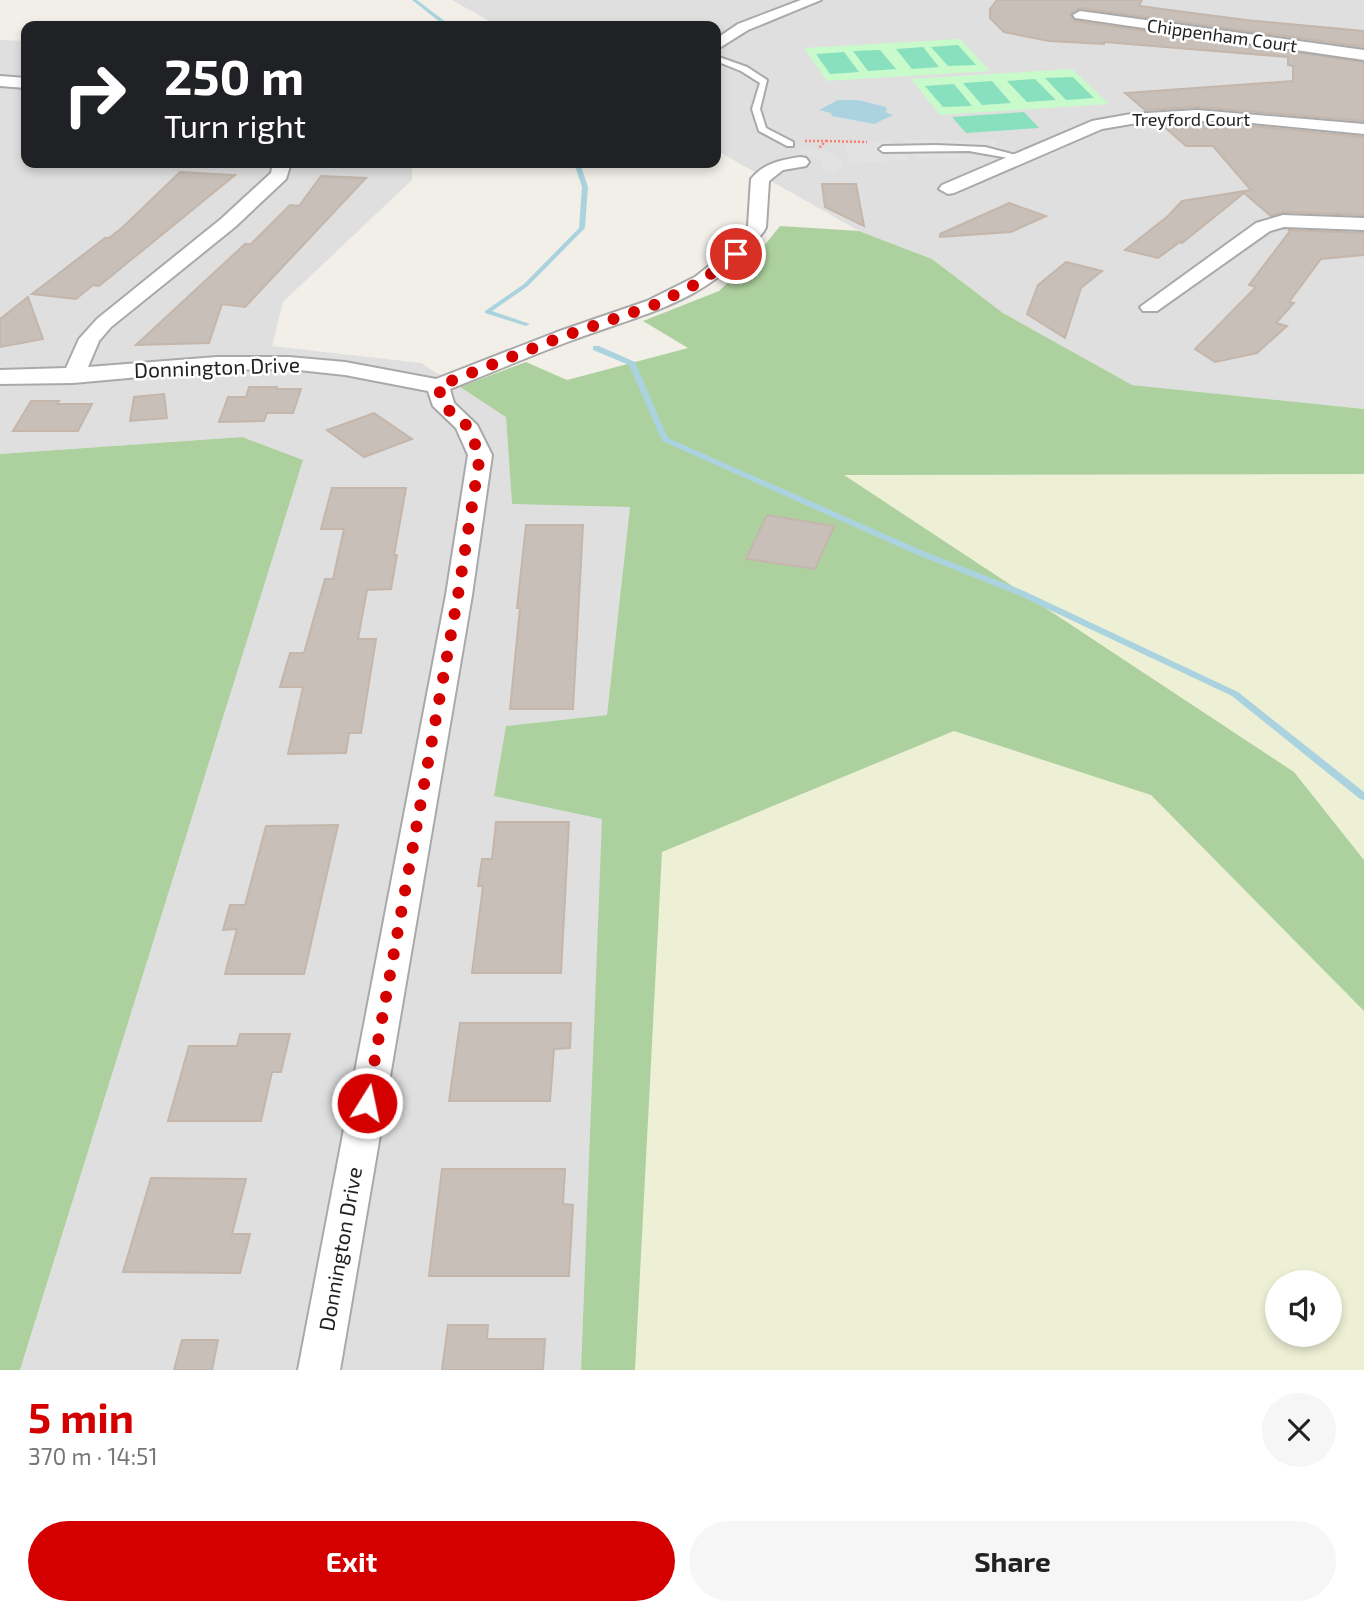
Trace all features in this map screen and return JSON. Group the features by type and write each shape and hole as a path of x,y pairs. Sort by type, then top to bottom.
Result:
{"street":[{"path":"721,42 744,27 814,0"},
{"name":"Chippenham Court","path":"1080,15 1364,55"},
{"path":"0,81 21,83"},
{"name":"Treyford Court","path":"948,189 1098,125 1150,116 1224,117 1364,129"},
{"path":"438,386 564,336 654,305 702,281 736,254 757,227 760,179 778,166 800,162"},
{"path":"74,376 89,339 104,323 152,286 280,176 281,168"},
{"path":"1150,307 1263,227 1283,221 1364,224"},
{"name":"Donnington Drive","path":"0,377 74,376 225,364 325,365 438,386 444,406 466,425 480,455 458,595 319,1370"}],"lane":[{"path":"721,60 744,69 764,82 756,109 762,129 790,144"},
{"path":"883,149 969,146 989,148 1020,157"}],"shaded area":[{"path":"452,0 1364,0 1364,409 1132,385 1003,313 932,259 859,231 721,153 721,21 489,21"},
{"path":"0,40 21,41 21,168 412,168 412,180 283,302 272,346 421,363 506,416 512,503 630,507 607,715 506,726 495,796 603,818 581,1370 20,1370 302,461 242,437 0,454"},
{"path":"905,140 995,140 998,148 970,151 966,153 966,157 919,159 911,153 906,154 909,160 851,163 844,144 892,141 895,146 902,146 906,144"},
{"path":"804,147 828,152 842,161 842,167 835,174 821,170 822,160 799,153"}],"green space":[{"path":"960,39 990,71 827,81 804,48"},
{"path":"958,45 976,65 948,66 931,47"},
{"path":"923,47 939,67 912,69 896,49"},
{"path":"880,50 896,69 868,71 853,51"},
{"path":"844,52 859,72 830,74 816,54"},
{"path":"1072,69 1109,104 940,115 911,79"},
{"path":"1073,77 1094,98 1066,100 1045,78"},
{"path":"1035,79 1056,100 1027,102 1007,81"},
{"path":"992,81 1011,103 982,105 963,83"},
{"path":"954,84 972,106 943,107 925,86"},
{"path":"1024,112 1039,128 966,133 952,117"},
{"path":"780,226 859,231 932,259 1003,313 1132,385 1364,409 1364,474 844,475 1294,772 1364,860 1364,1011 1151,795 954,731 662,852 635,1370 581,1370 602,819 494,796 506,726 607,715 630,507 512,504 506,417 460,387 526,362 567,380 688,348 643,321 719,291 755,257"},
{"path":"242,437 303,460 20,1370 0,1370 0,454"},
{"path":"1364,474 1364,860 1294,772 842,475"},
{"path":"954,731 1151,795 1364,1011 1364,1370 635,1370 662,852"}],"water":[{"path":"838,100 858,100 886,107 885,112 893,115 874,124 832,116 831,113 819,110"}],"building":[{"path":"997,0 1142,0 1139,6 1364,31 1364,47 1080,8 1070,14 1075,21 1364,62 1364,121 1197,107 1145,110 1125,93 1293,81 1293,66 1288,65 1288,57 1104,42 1049,41 1004,32 990,18 990,9"},
{"path":"1161,124 1231,124 1364,137 1364,215 1283,212 1271,216 1244,193 1182,243 1158,258 1125,250 1168,216 1182,201 1251,190 1213,146 1186,146"},
{"path":"180,172 235,175 99,286 93,285 76,299 32,294 123,227"},
{"path":"321,176 366,178 245,307 222,304 209,343 136,345 245,244 251,244 290,205 299,206"},
{"path":"822,184 856,184 864,226 825,207"},
{"path":"1009,203 1046,216 1011,232 940,237 940,234"},
{"path":"1288,230 1364,233 1364,255 1321,259 1289,302 1294,303 1276,323 1287,326 1257,353 1215,362 1195,349 1256,287 1249,285 1290,231"},
{"path":"1066,262 1102,271 1081,288 1065,338 1027,314 1038,285"},
{"path":"28,297 43,339 0,347 0,319"},
{"path":"249,387 301,389 293,413 267,413 264,421 219,422 228,397 246,397"},
{"path":"164,394 167,418 130,421 134,397"},
{"path":"31,401 92,404 78,431 13,431"},
{"path":"374,413 412,439 364,457 327,430"},
{"path":"332,488 406,488 394,555 397,555 391,589 367,590 358,639 376,639 361,733 349,733 346,753 288,754 303,687 280,687 290,653 304,653 325,579 333,579 344,529 321,529"},
{"path":"767,515 834,526 815,569 746,559"},
{"path":"526,525 583,525 573,709 510,709"},
{"path":"496,822 569,822 561,973 472,973 483,886 478,886 482,859 492,859"},
{"path":"338,825 304,974 225,974 237,929 223,930 230,905 245,905 266,826"},
{"path":"460,1023 571,1023 570,1048 554,1049 550,1101 449,1101"},
{"path":"240,1034 290,1034 281,1072 272,1072 261,1121 168,1121 189,1046 237,1046"},
{"path":"442,1169 565,1169 563,1204 573,1205 569,1276 429,1276"},
{"path":"151,1178 246,1179 232,1234 250,1234 240,1273 123,1272"},
{"path":"448,1325 488,1325 487,1339 545,1339 543,1370 442,1370"},
{"path":"182,1340 218,1340 212,1370 174,1370"}],"waterway":[{"path":"414,0 441,21"},
{"path":"526,324 487,312 526,285 582,228 585,187 579,168"},
{"path":"596,348 632,364 665,439 918,552 1021,593 1235,694 1364,797"}],"route":[{"path":"367,1103 458,595 480,455 466,425 444,406 438,386 564,336 654,305 702,281 736,254"}]}
